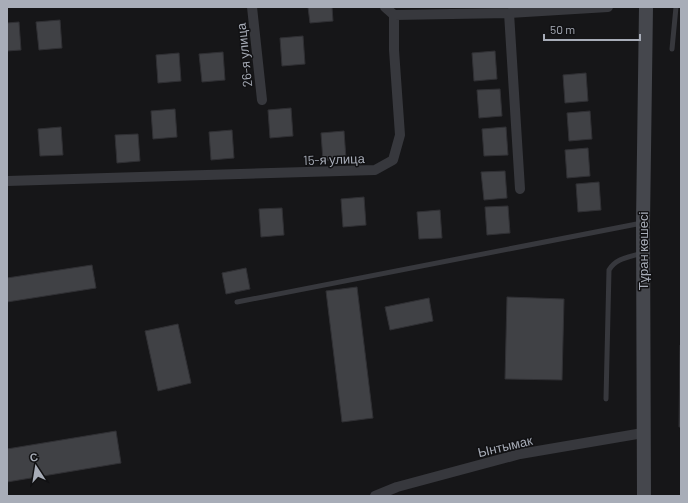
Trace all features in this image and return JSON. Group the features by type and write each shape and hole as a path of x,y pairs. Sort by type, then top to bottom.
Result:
{"street":[{"name":"26-я улица","path":"252,7 262,100"},
{"path":"385,7 394,15 509,13 608,7"},
{"name":"Тұран көшесі","path":"644,496 643,223 646,7"},
{"path":"509,13 520,189"},
{"name":"15-я улица","path":"7,180 375,170 393,160 400,135 394,50 394,15"},
{"name":"Ынтымак","path":"375,496 398,491 520,454 643,433"}],"lane":[{"path":"672,49 676,7"},
{"path":"237,302 643,223"},
{"path":"606,399 609,270 618,260 643,252"}],"building":[{"path":"308,7 332,7 333,21 310,23"},
{"path":"60,20 62,48 39,50 36,22"},
{"path":"19,22 21,50 7,51 7,23"},
{"path":"303,36 305,64 282,66 280,38"},
{"path":"495,51 497,79 474,81 472,53"},
{"path":"223,52 225,80 202,82 199,54"},
{"path":"179,53 181,81 158,83 156,55"},
{"path":"586,73 588,101 565,103 563,75"},
{"path":"500,89 502,116 479,118 477,90"},
{"path":"291,108 293,136 270,138 268,110"},
{"path":"175,109 177,137 153,139 151,111"},
{"path":"590,111 592,139 569,141 567,113"},
{"path":"61,127 63,155 40,156 38,129"},
{"path":"506,127 508,155 484,156 482,129"},
{"path":"232,130 234,158 211,160 209,132"},
{"path":"344,131 346,159 323,161 321,133"},
{"path":"138,134 140,161 117,163 115,135"},
{"path":"588,148 590,176 567,178 565,150"},
{"path":"505,171 507,198 484,200 481,172"},
{"path":"599,182 601,210 578,212 576,184"},
{"path":"364,197 366,225 343,227 341,199"},
{"path":"508,206 510,233 487,235 485,207"},
{"path":"282,208 284,235 261,237 259,209"},
{"path":"440,210 442,238 419,239 417,212"},
{"path":"92,265 96,288 7,302 7,278"},
{"path":"246,268 250,289 226,294 222,273"},
{"path":"357,287 373,418 342,422 326,291"},
{"path":"507,297 564,299 562,380 505,379"},
{"path":"429,298 433,321 390,330 385,307"},
{"path":"178,324 191,383 158,391 145,331"},
{"path":"680,345 681,427 679,427"},
{"path":"116,431 121,463 7,482 7,449"}]}
